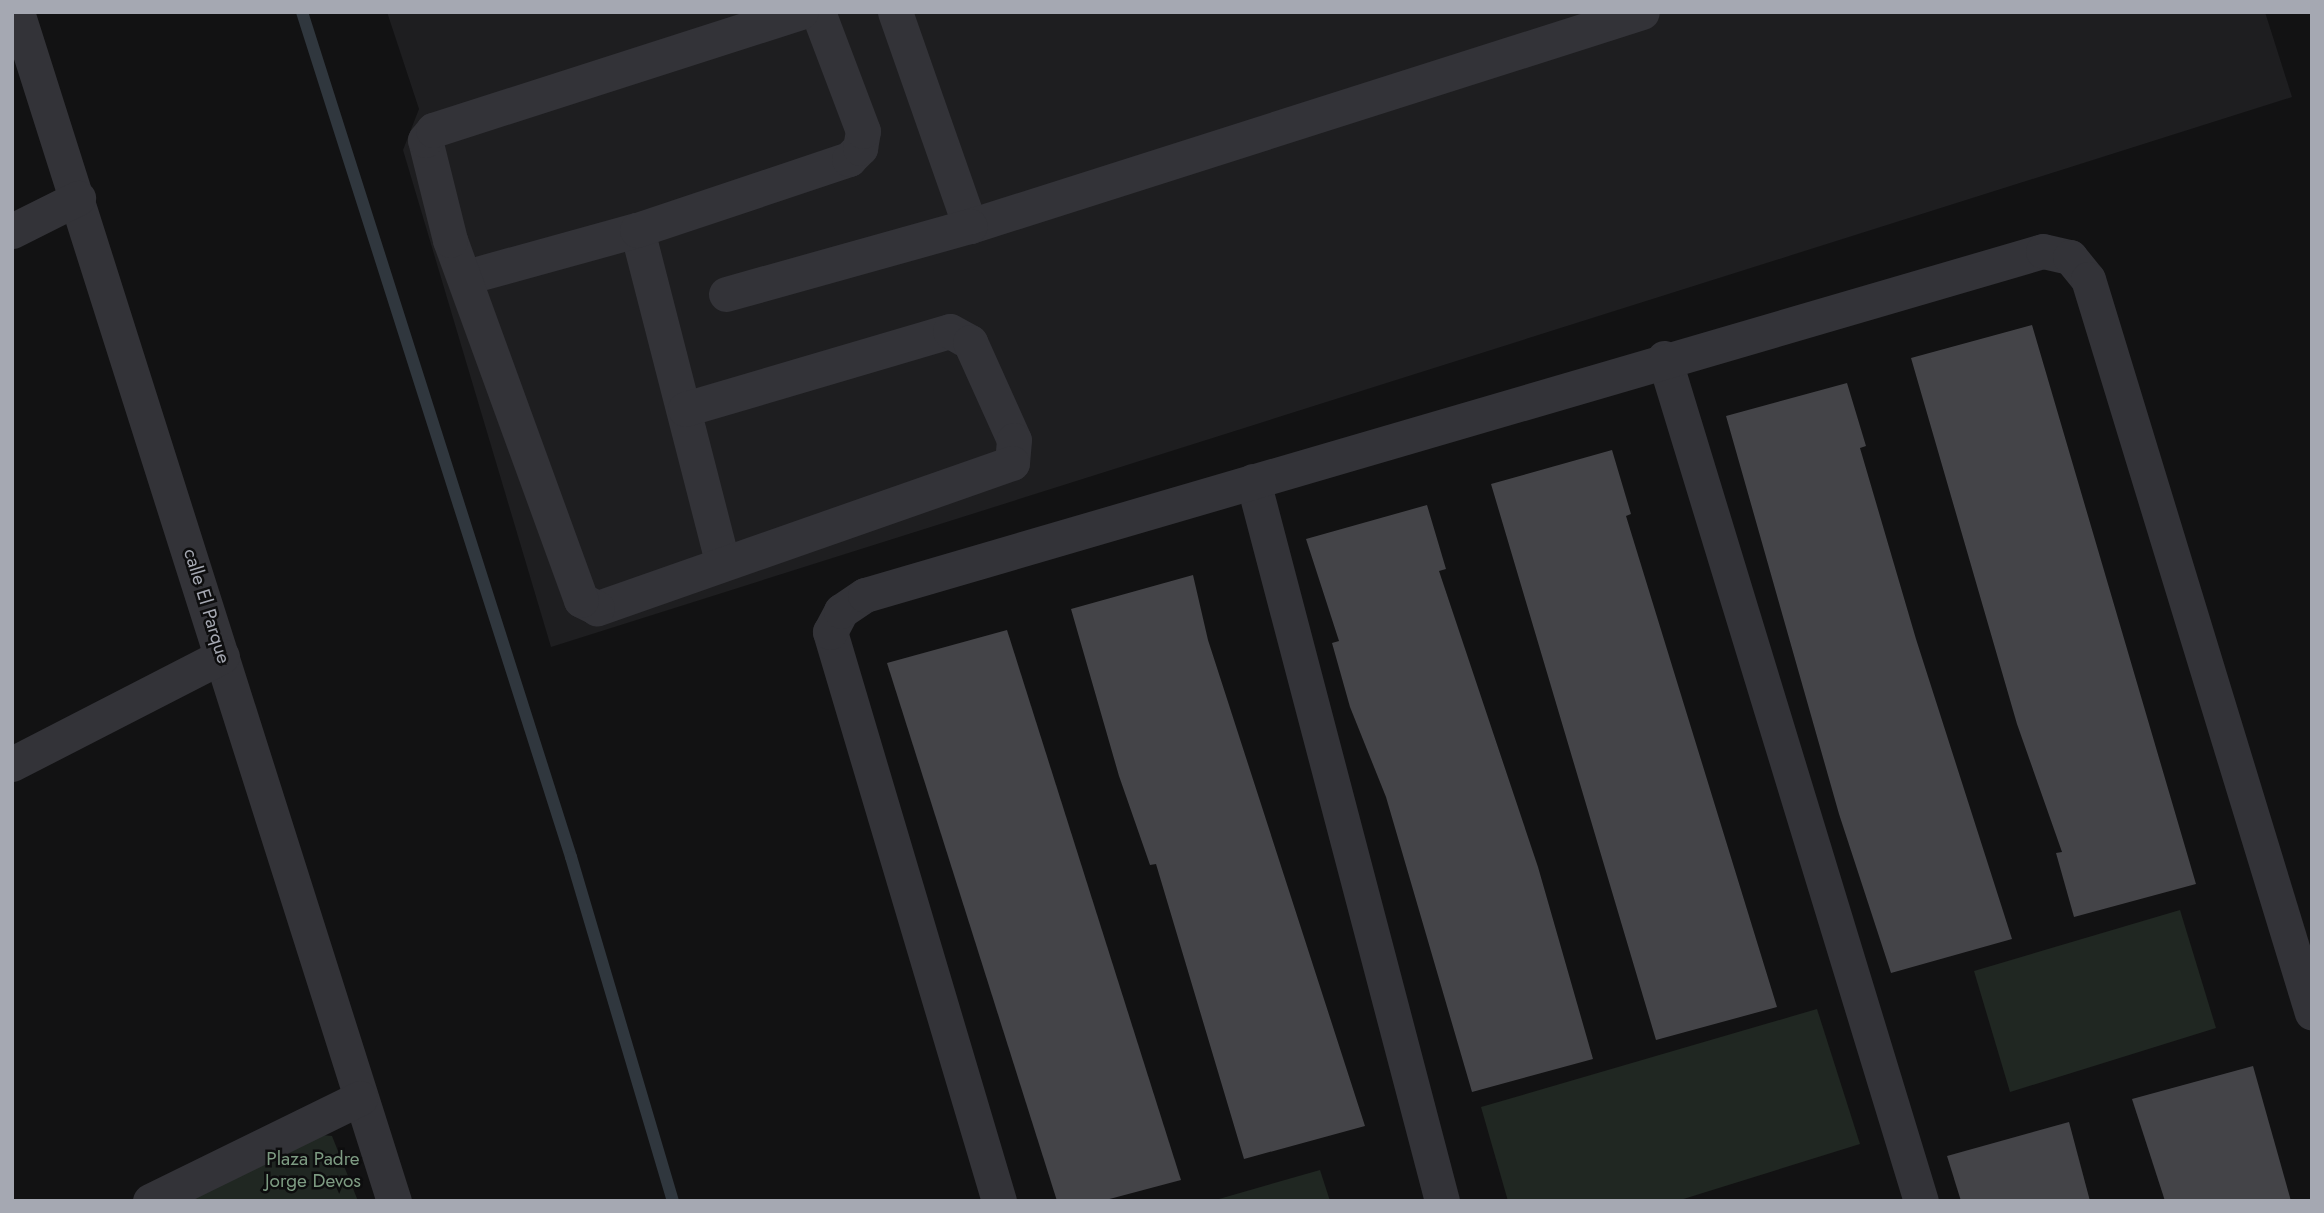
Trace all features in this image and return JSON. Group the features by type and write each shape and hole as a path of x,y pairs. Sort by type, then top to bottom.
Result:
{"street":[{"name":"calle El Parque","path":"17,12 394,1201"},
{"path":"685,409 950,331 970,342 1014,440 1012,463 722,562 597,608 581,600 425,157 425,140 433,130 800,12"},
{"path":"466,277 636,230 849,159 860,148 863,131 818,12"},
{"path":"895,12 970,226"},
{"path":"726,294 970,226 1642,12"},
{"path":"12,231 78,198"},
{"path":"636,230 685,409 722,562"},
{"path":"999,1201 830,632 841,611 864,595 1664,358 2043,251 2070,257 2088,279 2312,1013"},
{"path":"1664,358 1921,1201"},
{"path":"1253,481 1442,1201"},
{"path":"12,764 222,656"},
{"path":"150,1201 360,1098"}],"shaded area":[{"path":"387,12 2265,12 2292,97 551,647 403,150 419,109"}],"green space":[{"path":"2180,910 2216,1028 2010,1092 1974,971"},
{"path":"1817,1009 1860,1144 1677,1201 1508,1201 1481,1107"},
{"name":"Plaza Padre Jorge Devos","path":"313,1134 332,1136 358,1201 188,1201"},
{"path":"1320,1170 1330,1201 1212,1201"}],"building":[{"path":"2032,325 2196,884 2074,917 2056,853 2062,852 2017,724 1911,358"},
{"path":"1847,383 1866,446 1860,448 1916,639 2012,939 1891,973 1839,814 1726,416"},
{"path":"1612,450 1631,514 1626,516 1777,1007 1656,1040 1491,484"},
{"path":"1427,505 1446,569 1439,571 1538,867 1593,1059 1472,1092 1386,797 1350,707 1332,643 1339,641 1306,539"},
{"path":"1193,575 1208,640 1365,1126 1244,1159 1156,864 1150,865 1119,776 1071,609"},
{"path":"1007,630 1181,1180 1102,1201 1057,1201 887,663"},
{"path":"2253,1066 2291,1201 2165,1201 2132,1099"},
{"path":"2069,1122 2090,1201 1961,1201 1947,1156"}],"waterway":[{"path":"302,12 571,857 673,1201"}]}
